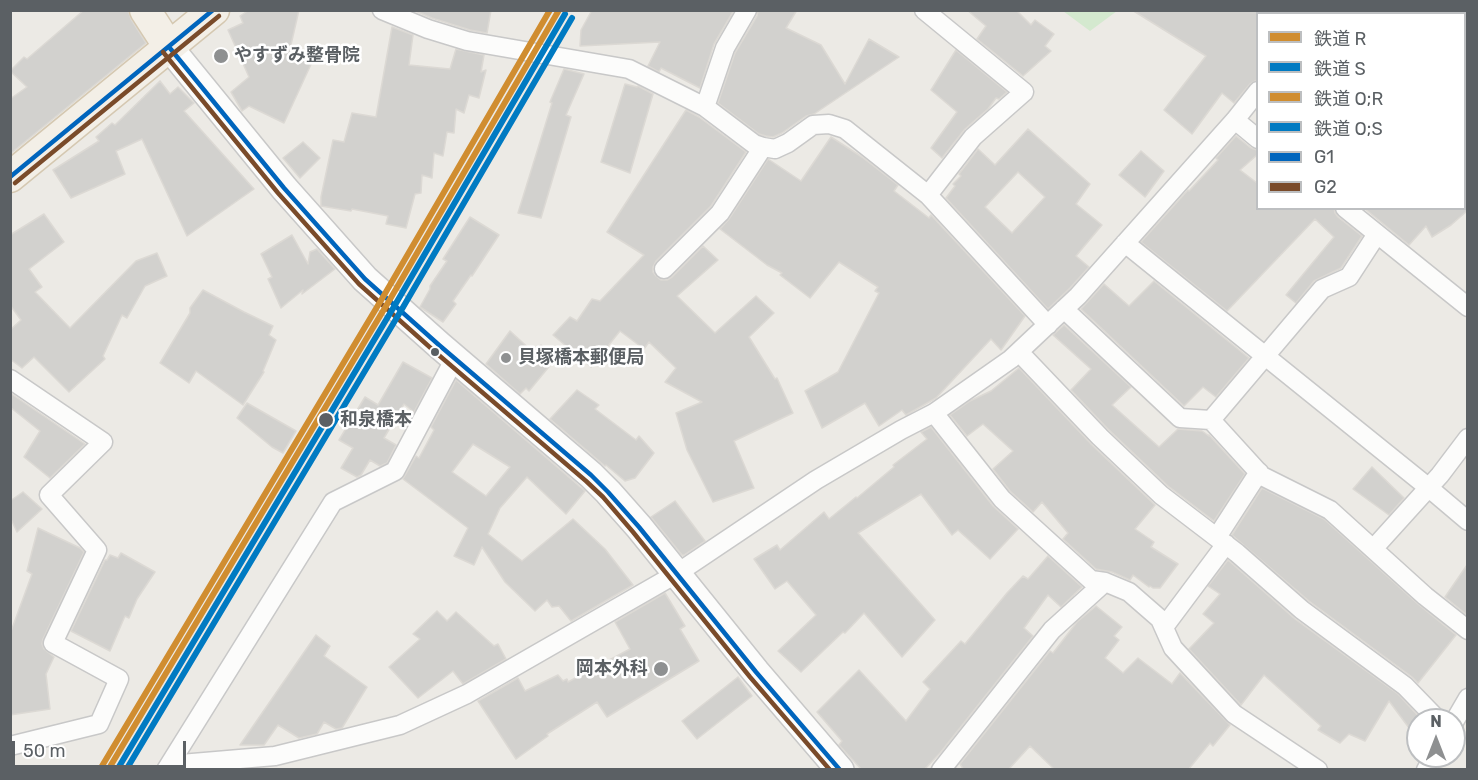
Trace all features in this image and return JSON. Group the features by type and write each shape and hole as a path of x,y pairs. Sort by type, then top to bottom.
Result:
{"main road":[{"path":"145,10 169,47 284,188 374,289 591,475 621,506 756,672 840,770"},
{"path":"10,177 214,10"}],"street":[{"path":"382,10 428,29 467,40 629,69 705,107 754,144 763,147 775,149 788,143 813,125 829,124 844,129 928,195 1048,325"},
{"path":"705,107 725,48 747,10"},
{"path":"924,10 1024,92 973,137 928,195"},
{"path":"167,767 275,756 400,725 467,694 676,574 816,480 934,413 1011,359 1078,296 1256,92"},
{"path":"1234,120 1256,138"},
{"path":"664,269 720,213 763,147"},
{"path":"1347,210 1467,307"},
{"path":"1211,420 1322,289 1349,277 1377,234"},
{"path":"1125,243 1467,521"},
{"path":"1064,309 1180,418 1211,420 1262,476 1330,510 1425,596 1467,630"},
{"path":"1019,352 1161,495 1221,541 1302,610 1405,686 1426,708"},
{"path":"167,767 333,502 394,471 455,358"},
{"path":"10,379 103,442 49,495 97,550 53,643 119,679 99,724 10,746"},
{"path":"934,413 1002,499 1091,580 1105,582 1129,592 1160,619 1173,648 1234,714 1318,770"},
{"path":"1373,549 1440,476 1467,438"},
{"path":"1164,627 1221,541 1259,472"},
{"path":"941,770 1052,630 1105,582"},
{"path":"288,770 299,750"}],"green space":[{"path":"1063,11 1117,11 1090,31"},
{"path":"1467,11 1467,54 1466,56 1466,12 1335,12"}],"building":[{"path":"84,10 128,10 146,43 10,154 10,99 27,87 10,71 24,57 27,59"},
{"path":"249,10 299,10 290,49 313,60 284,123 249,106 242,111 231,92 249,77 228,30 243,23 240,16"},
{"path":"413,10 491,10 487,33 470,30"},
{"path":"592,10 734,10 714,44 700,88 661,68 659,72 648,66 660,42 580,46 581,30"},
{"path":"758,10 797,10 786,28 821,45 845,84 869,39 899,57 782,133 773,137 759,134 718,103 735,53 757,16"},
{"path":"967,10 1016,10 1031,25 1035,20 1054,34 1045,46 1051,51 1023,76 977,39 986,26"},
{"path":"1132,10 1257,10 1256,81 1250,84 1234,103 1222,93 1192,134 1164,110 1206,56"},
{"path":"392,27 413,35 409,65 450,69 456,49 484,55 481,72 486,70 479,98 469,95 464,113 456,109 454,133 447,132 443,156 434,153 432,178 422,175 421,193 415,194 406,228 386,224 388,216 321,206 333,140 344,142 352,113 376,117"},
{"path":"956,50 1007,92 999,99 996,98 988,109 965,129 942,158 931,148 957,112 931,90"},
{"path":"564,69 584,74 566,115 571,117 541,218 518,213 552,103 550,102"},
{"path":"160,81 170,94 178,87 194,103 184,111 254,189 187,236 142,139 116,151 125,174 71,198 53,170 99,141 96,137 112,123 115,125"},
{"path":"625,84 638,86 653,94 630,173 601,162"},
{"path":"686,110 746,152 711,206 656,261 653,272 661,280 667,280 703,246 718,260 677,296 715,333 756,296 774,313 749,337 775,379 777,378 793,413 734,441 754,488 713,502 687,450 676,413 702,402 665,382 676,368 649,342 644,349 620,331 591,367 553,335 570,317 577,321 592,299 600,301 644,255 607,232"},
{"path":"1028,129 1090,184 1076,204 1102,225 1076,256 1089,267 1048,309 946,198 955,186 953,184 961,176 959,174 978,149 995,165","holes":["1018,172 1045,197 1012,233 985,207"]},
{"path":"1236,136 1256,150 1256,156 1240,170 1256,182 1256,210 1334,210 1338,217 1362,236 1341,268 1314,281 1296,303 1286,295 1334,237 1315,219 1227,311 1141,242 1218,160 1216,158"},
{"path":"831,137 898,185 894,191 929,218 931,215 1025,316 1001,350 991,339 936,398 906,415 902,410 879,426 865,403 822,428 805,391 838,372 879,293 875,291 878,287 839,262 810,298 780,275 782,273 767,265 720,229 768,159 801,181"},
{"path":"303,142 320,158 300,178 283,158"},
{"path":"1141,151 1164,171 1145,197 1119,175"},
{"path":"1467,208 1467,211 1451,225 1432,237 1426,226 1409,245 1366,210 1466,210"},
{"path":"44,214 64,242 29,269 42,287 35,292 70,328 136,261 157,253 167,276 145,286 127,318 122,315 103,356 105,359 69,392 34,357 22,368 10,359 10,330 21,320 10,305 10,235"},
{"path":"470,217 499,235 453,301 456,304 443,322 420,307 430,286 447,261 443,259"},
{"path":"292,235 308,264 310,252 317,249 335,269 281,308 268,279 272,277 261,254"},
{"path":"1154,281 1249,358 1216,397 1203,387 1184,406 1081,309 1104,284 1129,306"},
{"path":"203,290 273,326 269,335 276,340 264,372 243,405 196,371 189,383 160,363 190,313 190,308"},
{"path":"1064,325 1131,387 1112,405 1159,447 1178,429 1202,431 1209,435 1245,474 1214,521 1168,486 1071,390 1091,369 1053,335"},
{"path":"510,331 533,352 541,345 557,357 529,391 526,388 520,394 486,364"},
{"path":"403,362 432,378 414,412 404,404 384,438 396,445 387,463 380,466 370,460 361,475 357,477 341,468 353,448 339,440 365,397 378,405"},
{"path":"1019,368 1092,445 1155,505 1135,529 1154,542 1151,547 1178,564 1160,588 1149,587 1133,575 1130,580 1112,572 1096,569 1063,539 1068,533 1042,502 1033,512 1010,491 993,469 1013,451 983,424 967,436 950,415 970,401 991,391"},
{"path":"456,380 585,491 566,514 527,477 500,508 488,534 522,561 573,519 605,549 633,585 571,621 559,606 552,607 547,600 535,611 505,582 482,547 474,565 454,556 468,528 403,479 416,456 419,458 434,430 431,427","holes":["473,444 510,467 486,496 452,472"]},
{"path":"577,390 599,405 595,409 636,440 639,436 654,453 635,478 625,481 550,419"},
{"path":"10,393 85,444 50,478 24,457 40,431 10,407"},
{"path":"247,403 296,431 283,453 272,447 237,418"},
{"path":"931,427 993,506 1018,529 990,559 958,530 952,535 921,494 858,533 935,620 902,657 864,613 801,672 778,651 816,615 787,581 775,589 754,559 777,545 780,550 824,512 829,519 927,439 921,432"},
{"path":"1372,467 1404,498 1389,515 1353,489"},
{"path":"1262,488 1324,519 1456,635 1418,683 1309,601 1232,535"},
{"path":"23,492 42,509 17,532 10,517 10,501"},
{"path":"675,501 705,541 684,555 651,517"},
{"path":"38,528 84,552 43,639 44,649 54,657 46,674 50,709 10,715 10,634 32,574 27,571"},
{"path":"121,553 155,572 137,599 129,618 125,616 110,651 71,631 105,560 110,555 118,558"},
{"path":"1048,556 1082,587 1061,607 1048,595 1024,628 1033,636 940,753 924,770 862,770 839,745 842,741 817,712 859,670 906,721 930,689 923,682 961,641 965,644 1023,576 1028,579"},
{"path":"1228,560 1295,619 1398,694 1411,708 1406,708 1406,724 1389,701 1365,741 1349,734 1340,743 1318,730 1321,726 1264,675 1241,705 1189,649 1214,623 1203,614 1220,594 1208,586"},
{"path":"1467,565 1467,615 1445,597"},
{"path":"665,593 685,626 680,629 699,661 607,717 597,702 547,734 548,736 516,759 478,701 518,678 525,691 558,675 563,681 567,679 568,682 630,649 615,622"},
{"path":"1096,606 1122,627 1114,636 1119,640 1105,658 1123,673 1138,658 1172,684 1180,673 1230,725 1213,746 1210,743 1188,770 1055,770 1030,746 1008,770 964,770 960,764 1050,651 1053,653 1077,622"},
{"path":"437,611 447,621 456,612 494,646 498,644 506,659 463,684 453,671 418,698 389,667 420,639 413,634"},
{"path":"316,635 330,646 324,656 367,687 342,728 336,729 324,722 317,734 299,738 278,725 264,745 240,745"},
{"path":"738,677 752,696 697,739 682,721"}],"rail line":[{"name":"O;R","path":"102,766 383,297 550,10"},
{"name":"R","path":"108,770 389,301 559,10"},
{"name":"S","path":"117,770 395,305 565,14"},
{"name":"O;S","path":"126,770 402,309 572,18"}],"transit line":[{"name":"G1","path":"10,177 213,10"},
{"name":"G2","path":"15,183 219,16"},
{"name":"G1","path":"169,47 284,188 365,279 608,492 840,770"},
{"name":"G2","path":"163,52 278,193 359,284 603,497 750,677 830,770"}],"place":[{"name":"やすずみ整骨院","path":"221,56"},
{"name":"貝塚橋本郵便局","path":"506,358"},
{"name":"和泉橋本","path":"326,420"},
{"name":"岡本外科","path":"661,669"}]}
